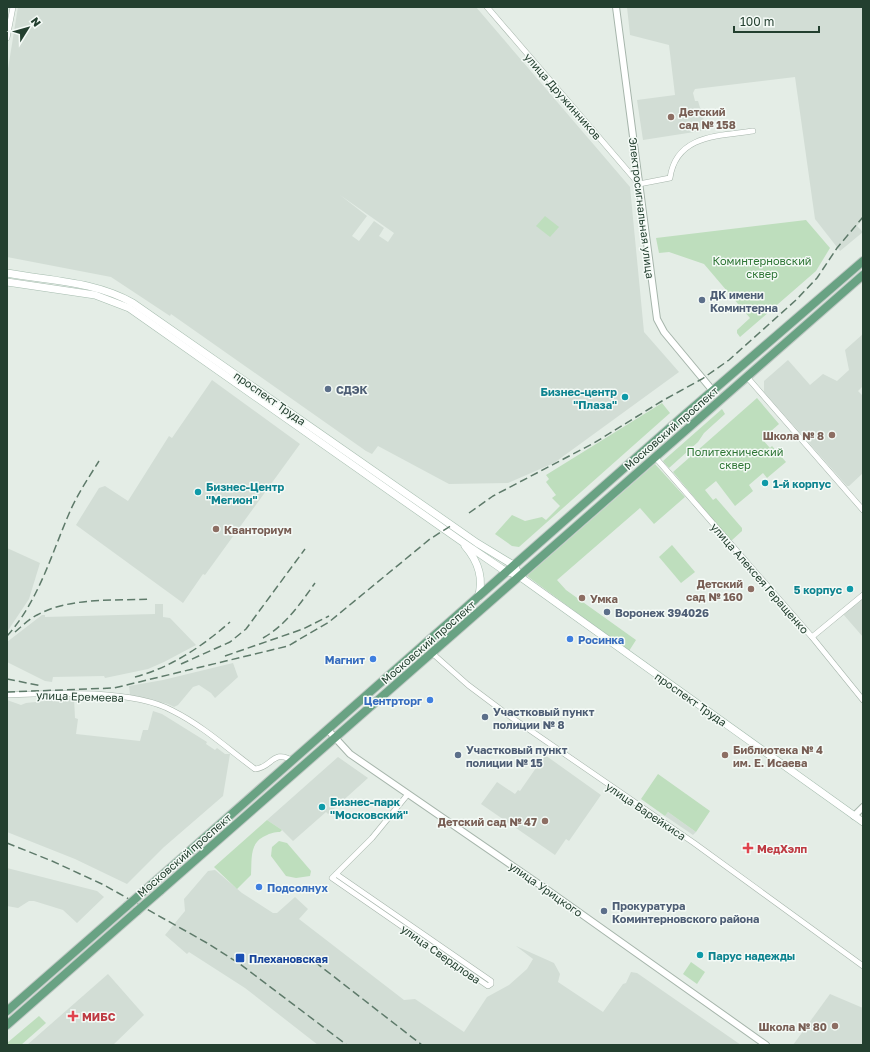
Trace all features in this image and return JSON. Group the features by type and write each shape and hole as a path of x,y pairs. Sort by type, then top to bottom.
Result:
{"main road":[{"name":"Московский проспект","path":"7,1011 863,261"},
{"name":"проспект Труда","path":"7,273 91,286 120,296 461,542 511,569"},
{"name":"Московский проспект","path":"7,1025 863,275"},
{"name":"проспект Труда","path":"7,282 95,295 129,308 189,346 477,542 519,576 863,822"},
{"path":"461,542 472,554 480,575 480,591 477,599"}],"street":[{"path":"7,38 13,7"},
{"name":"улица Дружинников","path":"487,7 639,184"},
{"name":"Электросигнальная улица","path":"616,7 657,319 664,332 713,391"},
{"path":"639,184 670,178 671,168 677,156 688,145 704,139 753,131"},
{"path":"746,378 863,510"},
{"name":"улица Алексея Геращенко","path":"655,457 812,637 863,700"},
{"path":"812,637 863,595"},
{"name":"улица Варейкиса","path":"432,653 468,685 508,715 694,843 863,966"},
{"name":"улица Еремеева","path":"8,695 117,695 137,699 174,711 222,742 255,769 262,769 281,756 293,762"},
{"name":"улица Урицкого","path":"328,730 350,754 550,891 766,1045"},
{"path":"336,874 372,838 408,794"},
{"path":"854,816 863,807"},
{"name":"улица Свердлова","path":"336,874 492,981 491,984 488,986 332,878 336,874"}],"shaded area":[{"path":"18,7 476,7 630,187 644,332 679,372 554,463 508,483 449,484 378,446 372,454 171,314 170,316 111,277 7,257 7,75","holes":["340,195 394,233 388,242 379,236 384,228 374,221 359,241 352,236 367,216"]},
{"path":"627,7 863,7 863,219 857,226 863,232 840,251 815,219 795,77 695,89 693,93 695,101 698,101 707,130 643,140 637,100 675,95 669,45 630,35"},
{"name":"Школа № 8","path":"863,334 863,386 858,391 863,396 863,473 849,486 847,486 764,392 764,381 788,360 810,385 823,374 837,381 849,370 845,350"},
{"path":"212,380 300,444 183,603 76,525 99,488 105,486 128,501 169,436 172,438"},
{"path":"7,548 40,563 29,599 7,632"},
{"path":"863,597 863,637 843,614"},
{"path":"155,604 163,604 163,617 170,618 196,645 148,669 105,678 104,676 53,677 52,682 45,681 7,662 7,642 42,615 45,615 45,617 155,614"},
{"path":"233,663 238,677 215,698 211,693 199,685 193,687 178,705 174,707 168,704 130,695 129,686 163,680"},
{"path":"74,698 75,718 78,719 76,734 140,741 143,730 148,730 153,711 162,714 207,742 206,744 215,750 217,748 225,754 230,754 223,796 164,847 127,884 75,859 7,832 7,700 21,705 26,703"},
{"name":"Детский сад № 47","path":"545,755 601,795 569,841 566,839 555,855 481,804 497,782 515,794 518,790 520,791"},
{"path":"338,757 368,778 328,814 326,812 293,841 282,830 267,820"},
{"path":"668,812 696,832 693,835 665,816"},
{"path":"7,868 97,891 104,897 77,923 63,910 34,901 29,901 18,908 7,906"},
{"path":"215,870 242,893 273,913 277,913 295,897 308,909 299,919 404,1000 415,999 464,1032 487,997 509,985 527,969 533,959 516,946 554,963 560,974 558,982 603,1012 623,984 626,983 631,972 637,973 741,1045 318,1045 245,988 189,952 187,954 165,935 185,911 184,899 208,871"},
{"path":"108,974 144,1015 113,1045 27,1045"},
{"name":"Школа № 80","path":"830,994 863,1008 863,1045 793,1045"}],"green space":[{"path":"545,216 559,227 550,237 536,226"},
{"name":"Коминтерновский сквер","path":"806,220 830,248 816,271 740,337 737,330 750,318 704,264 669,252 659,253 656,238"},
{"name":"Политехнический сквер","path":"757,398 779,424 762,439 770,448 772,446 786,462 767,478 763,473 749,485 753,491 735,506 716,481 705,490 713,500 716,498 742,528 742,531 731,541 673,472"},
{"path":"662,403 670,413 519,547 512,546 495,534 512,515 525,521 542,517 546,520 560,506 552,498 556,495 546,482 549,479 546,475"},
{"path":"722,409 725,414 704,433 698,442 669,468 663,461"},
{"path":"655,464 685,497 654,524 640,508 557,580 566,590 636,640 629,651 527,576"},
{"path":"672,545 695,572 681,583 659,557"},
{"path":"658,774 710,811 696,832 668,812 665,816 641,799"},
{"path":"267,820 282,830 280,832 265,836 256,843 252,852 251,875 237,889 214,867"},
{"path":"279,841 287,843 311,871 310,876 296,878 286,876 271,856 272,847"},
{"path":"691,962 705,972 697,984 683,974"},
{"path":"39,1016 46,1023 21,1045 7,1045 7,1043"}],"railway":[{"path":"469,513 493,496 594,443 662,401 702,379 729,360 796,300 817,278 837,248 863,217"},
{"path":"7,636 28,607 36,592 71,509 99,461"},
{"path":"7,692 114,688 288,646 329,622 430,539 452,525"},
{"path":"181,664 230,642 246,629 305,549"},
{"path":"263,638 286,620 315,583"},
{"path":"15,632 34,617 50,609 64,605 92,601 150,599"},
{"path":"225,656 303,629 329,616"},
{"path":"135,677 161,668 186,655 230,622"},
{"path":"7,679 42,686"},
{"path":"7,843 52,861 104,885 207,943 240,964 347,1045"},
{"path":"315,962 422,1045"}],"place":[{"name":"Детский сад № 158","path":"671,117"},
{"name":"ДК имени Коминтерна","path":"702,300"},
{"name":"СДЭК","path":"328,389"},
{"name":"Бизнес-центр \"Плаза\"","path":"625,397"},
{"name":"Школа № 8","path":"832,435"},
{"name":"1-й корпус","path":"765,483"},
{"name":"Бизнес-Центр \"Мегион\"","path":"198,492"},
{"name":"Кванториум","path":"216,529"},
{"name":"Детский сад № 160","path":"751,589"},
{"name":"5 корпус","path":"850,589"},
{"name":"Умка","path":"582,598"},
{"name":"Воронеж 394026","path":"607,612"},
{"name":"Росинка","path":"570,639"},
{"name":"Магнит","path":"373,659"},
{"name":"Центрторг","path":"430,700"},
{"name":"Участковый пункт полиции № 8","path":"485,717"},
{"name":"Участковый пункт полиции № 15","path":"458,755"},
{"name":"Библиотека № 4 им. Е. Исаева","path":"725,755"},
{"name":"Бизнес-парк \"Московский\"","path":"322,807"},
{"name":"Детский сад № 47","path":"545,821"},
{"name":"МедХэлп","path":"748,848"},
{"name":"Подсолнух","path":"259,887"},
{"name":"Прокуратура Коминтерновского района","path":"604,911"},
{"name":"Парус надежды","path":"700,955"},
{"name":"Плехановская","path":"240,958"},
{"name":"МИБС","path":"73,1016"},
{"name":"Школа № 80","path":"835,1026"}]}
